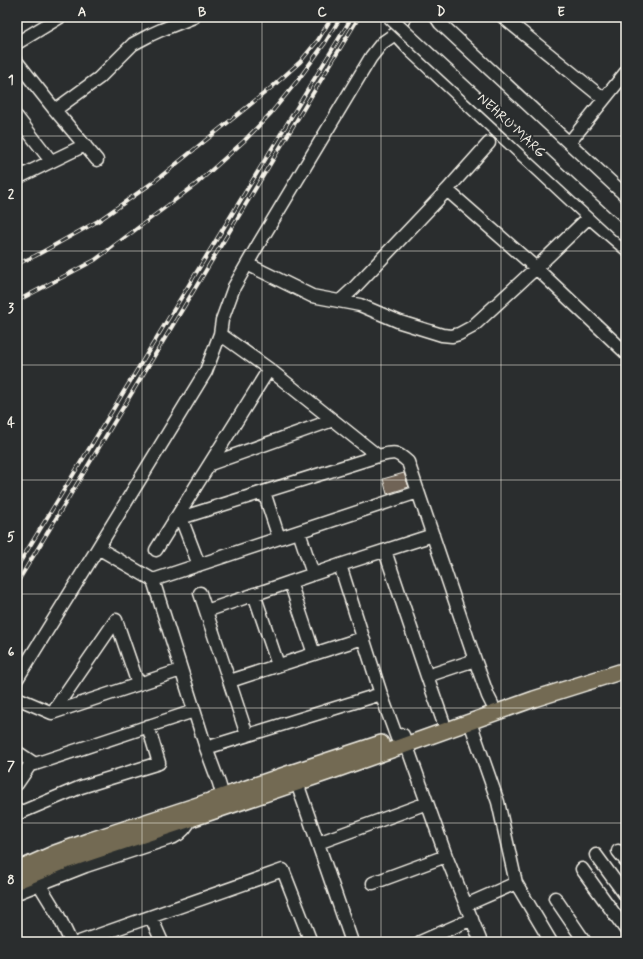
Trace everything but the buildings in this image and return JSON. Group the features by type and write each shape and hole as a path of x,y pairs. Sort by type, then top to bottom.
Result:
{"main road":[{"path":"17,870 88,841 167,821 191,819 297,783 443,721 533,689 624,666"},
{"path":"17,881 223,797 293,772 402,739 470,722 624,666"}],"street":[{"path":"17,43 60,17"},
{"path":"55,110 99,78 133,44 155,32 194,17"},
{"path":"389,17 626,236"},
{"path":"17,678 206,371 220,334 222,320 229,299 247,264 372,57 382,43 395,34 406,17"},
{"path":"436,17 440,23 626,196"},
{"path":"503,17 604,99"},
{"name":"NEHRU MARG","path":"395,34 411,51 589,217 626,249"},
{"path":"17,62 97,160"},
{"path":"569,144 626,72"},
{"path":"17,117 51,161"},
{"path":"340,301 447,190 489,143"},
{"path":"17,178 85,145"},
{"path":"447,190 536,268 626,353"},
{"path":"247,264 312,296 360,305 400,322 442,335 452,336 472,327 589,217"},
{"path":"220,334 269,368 378,456"},
{"path":"156,550 178,519 269,368"},
{"path":"210,464 333,420"},
{"path":"178,519 378,456 392,453 400,454 408,462 475,660 492,704"},
{"path":"264,492 279,538"},
{"path":"153,580 418,492"},
{"path":"178,519 199,564"},
{"path":"299,532 312,574"},
{"path":"206,611 312,574 433,535"},
{"path":"98,548 153,580 223,797"},
{"path":"386,551 443,721"},
{"path":"340,565 381,694 402,739 446,856 482,942"},
{"path":"290,582 314,654"},
{"path":"200,593 247,735"},
{"path":"254,594 278,665"},
{"path":"52,713 116,620 138,684"},
{"path":"230,681 363,638"},
{"path":"427,676 475,660"},
{"path":"17,698 52,713 181,670"},
{"path":"206,748 381,694"},
{"path":"17,752 35,764 194,711"},
{"path":"470,722 498,802 516,883 551,942"},
{"path":"17,814 82,787 159,763 148,726"},
{"path":"17,784 32,762"},
{"path":"297,783 352,942"},
{"path":"318,843 427,804"},
{"path":"17,893 106,859 174,838 187,827 191,819"},
{"path":"618,851 626,861"},
{"path":"596,855 626,896"},
{"path":"373,883 446,856"},
{"path":"582,869 626,930"},
{"path":"79,942 92,940 151,917 284,870 311,942"},
{"path":"466,906 516,883"},
{"path":"39,884 58,915 71,942"},
{"path":"555,898 585,942"},
{"path":"151,917 162,942"},
{"path":"420,942 472,919"}],"railway":[{"path":"17,264 35,256 98,221 155,181 272,87 300,62 318,40 332,17"},
{"path":"17,301 95,260 195,185 244,141 271,113 298,80 325,43 341,17"},
{"path":"17,567 352,17"},
{"path":"17,583 359,17"}]}
